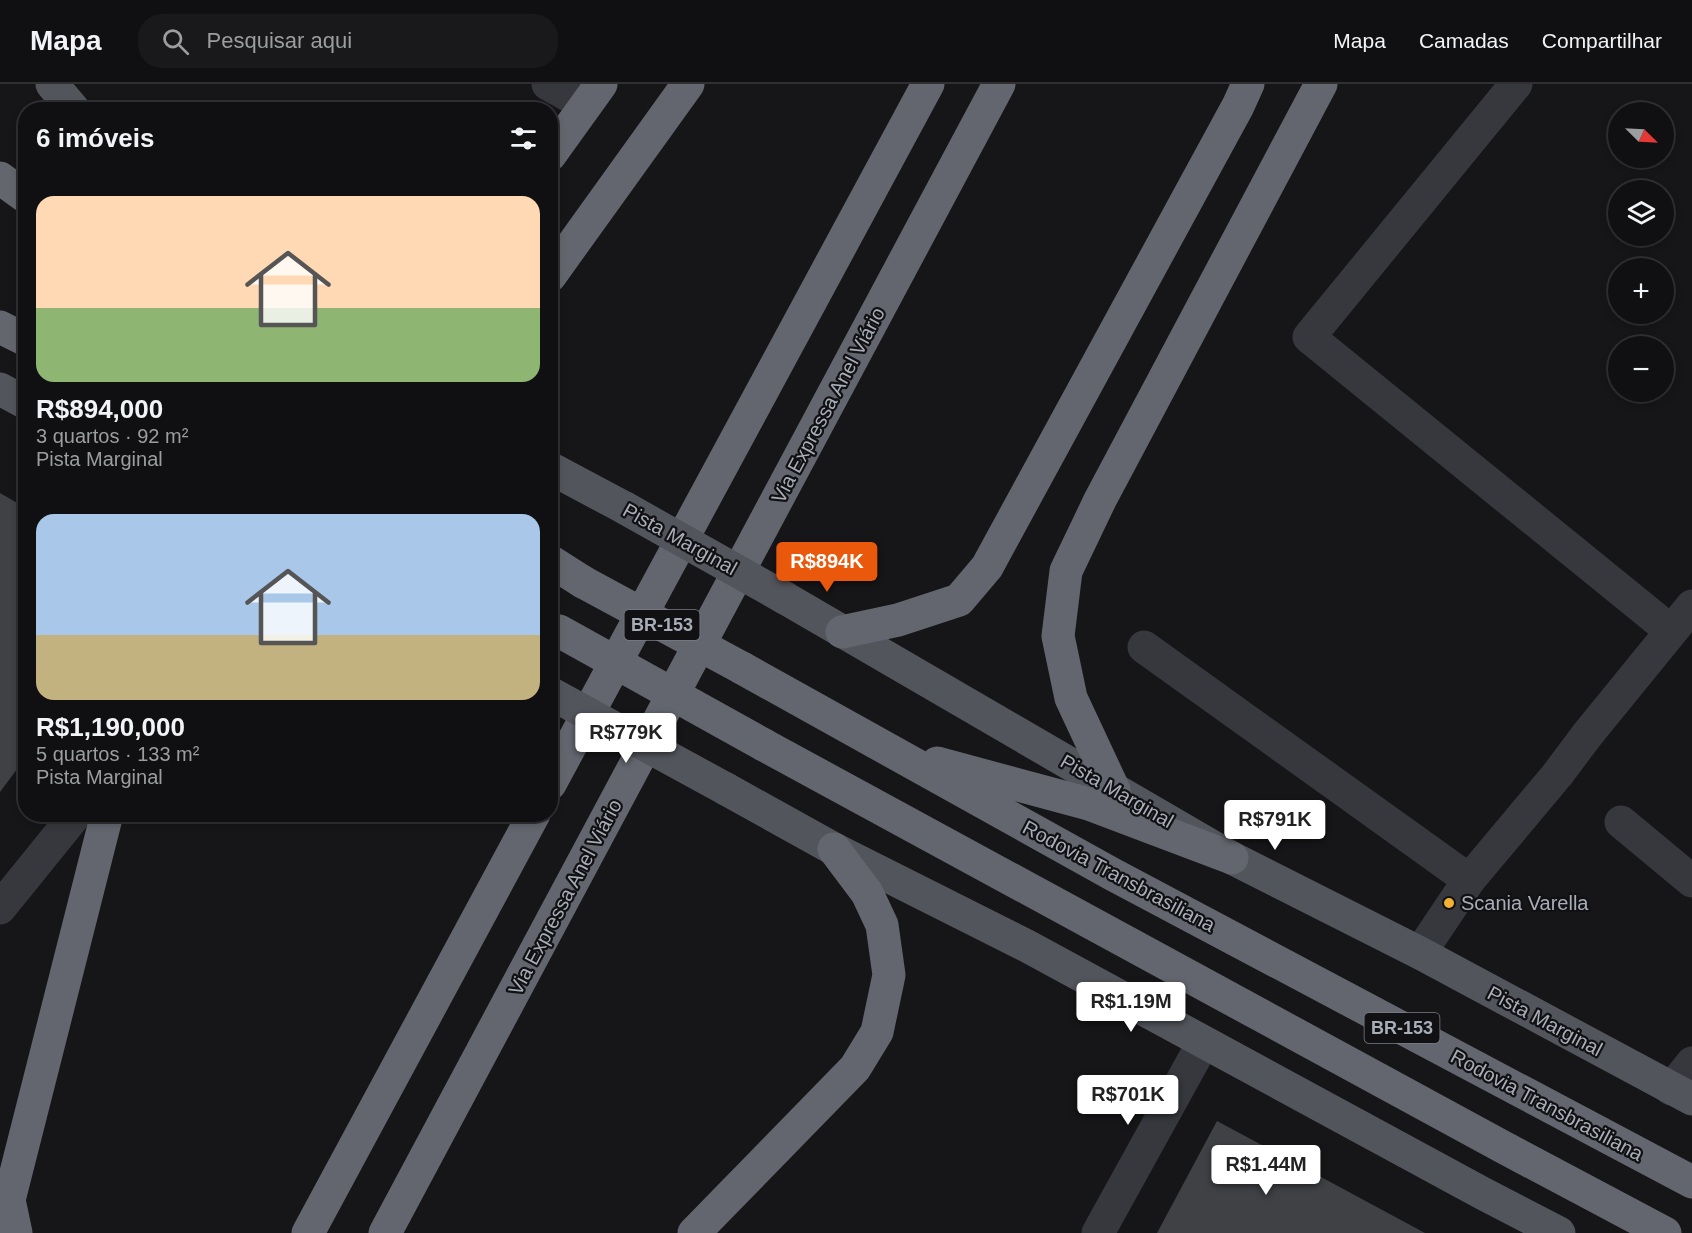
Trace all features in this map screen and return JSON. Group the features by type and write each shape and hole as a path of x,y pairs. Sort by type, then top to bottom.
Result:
{"highway":[{"path":"558,265 688,84"},
{"path":"558,769 928,84"},
{"name":"Via Expressa Anel Viário","path":"385,1233 999,84"},
{"path":"843,632 898,620 958,600 987,567 1248,84"},
{"path":"1114,790 1071,698 1058,636 1066,571 1100,500 1321,84"},
{"path":"558,144 594,94"},
{"path":"0,178 18,191"},
{"path":"0,327 18,336"},
{"name":"Rodovia Transbrasiliana","path":"558,566 1112,874 1692,1182"},
{"name":"BR-153","path":"558,631 764,745 1665,1233"},
{"path":"887,749 1089,804 1232,858"},
{"path":"16,1233 9,1200 106,822"},
{"path":"308,1233 530,822"},
{"path":"694,1233 855,1068 877,1032 890,975 882,925 867,893 834,849"}],"main road":[{"path":"52,84 67,102"},
{"path":"0,389 18,399"},
{"name":"Pista Marginal","path":"558,472 785,598 1232,858 1420,953 1682,1094"},
{"path":"558,697 834,849 1027,946 1203,1043 1559,1233"}],"street":[{"path":"548,84 594,94"},
{"path":"1516,84 1309,337 1671,631"},
{"path":"1420,953 1469,880 1557,775 1692,606"},
{"path":"1144,648 1469,880"},
{"path":"0,908 70,822"},
{"path":"1621,822 1692,881"},
{"path":"1098,1233 1203,1043"},
{"path":"1682,1094 1692,1063"}],"building":[{"path":"0,493 18,503 18,768 0,792"},
{"path":"1217,1121 1425,1233 1157,1233"}],"place":[{"name":"Scania Varella","path":"1449,903"}]}
